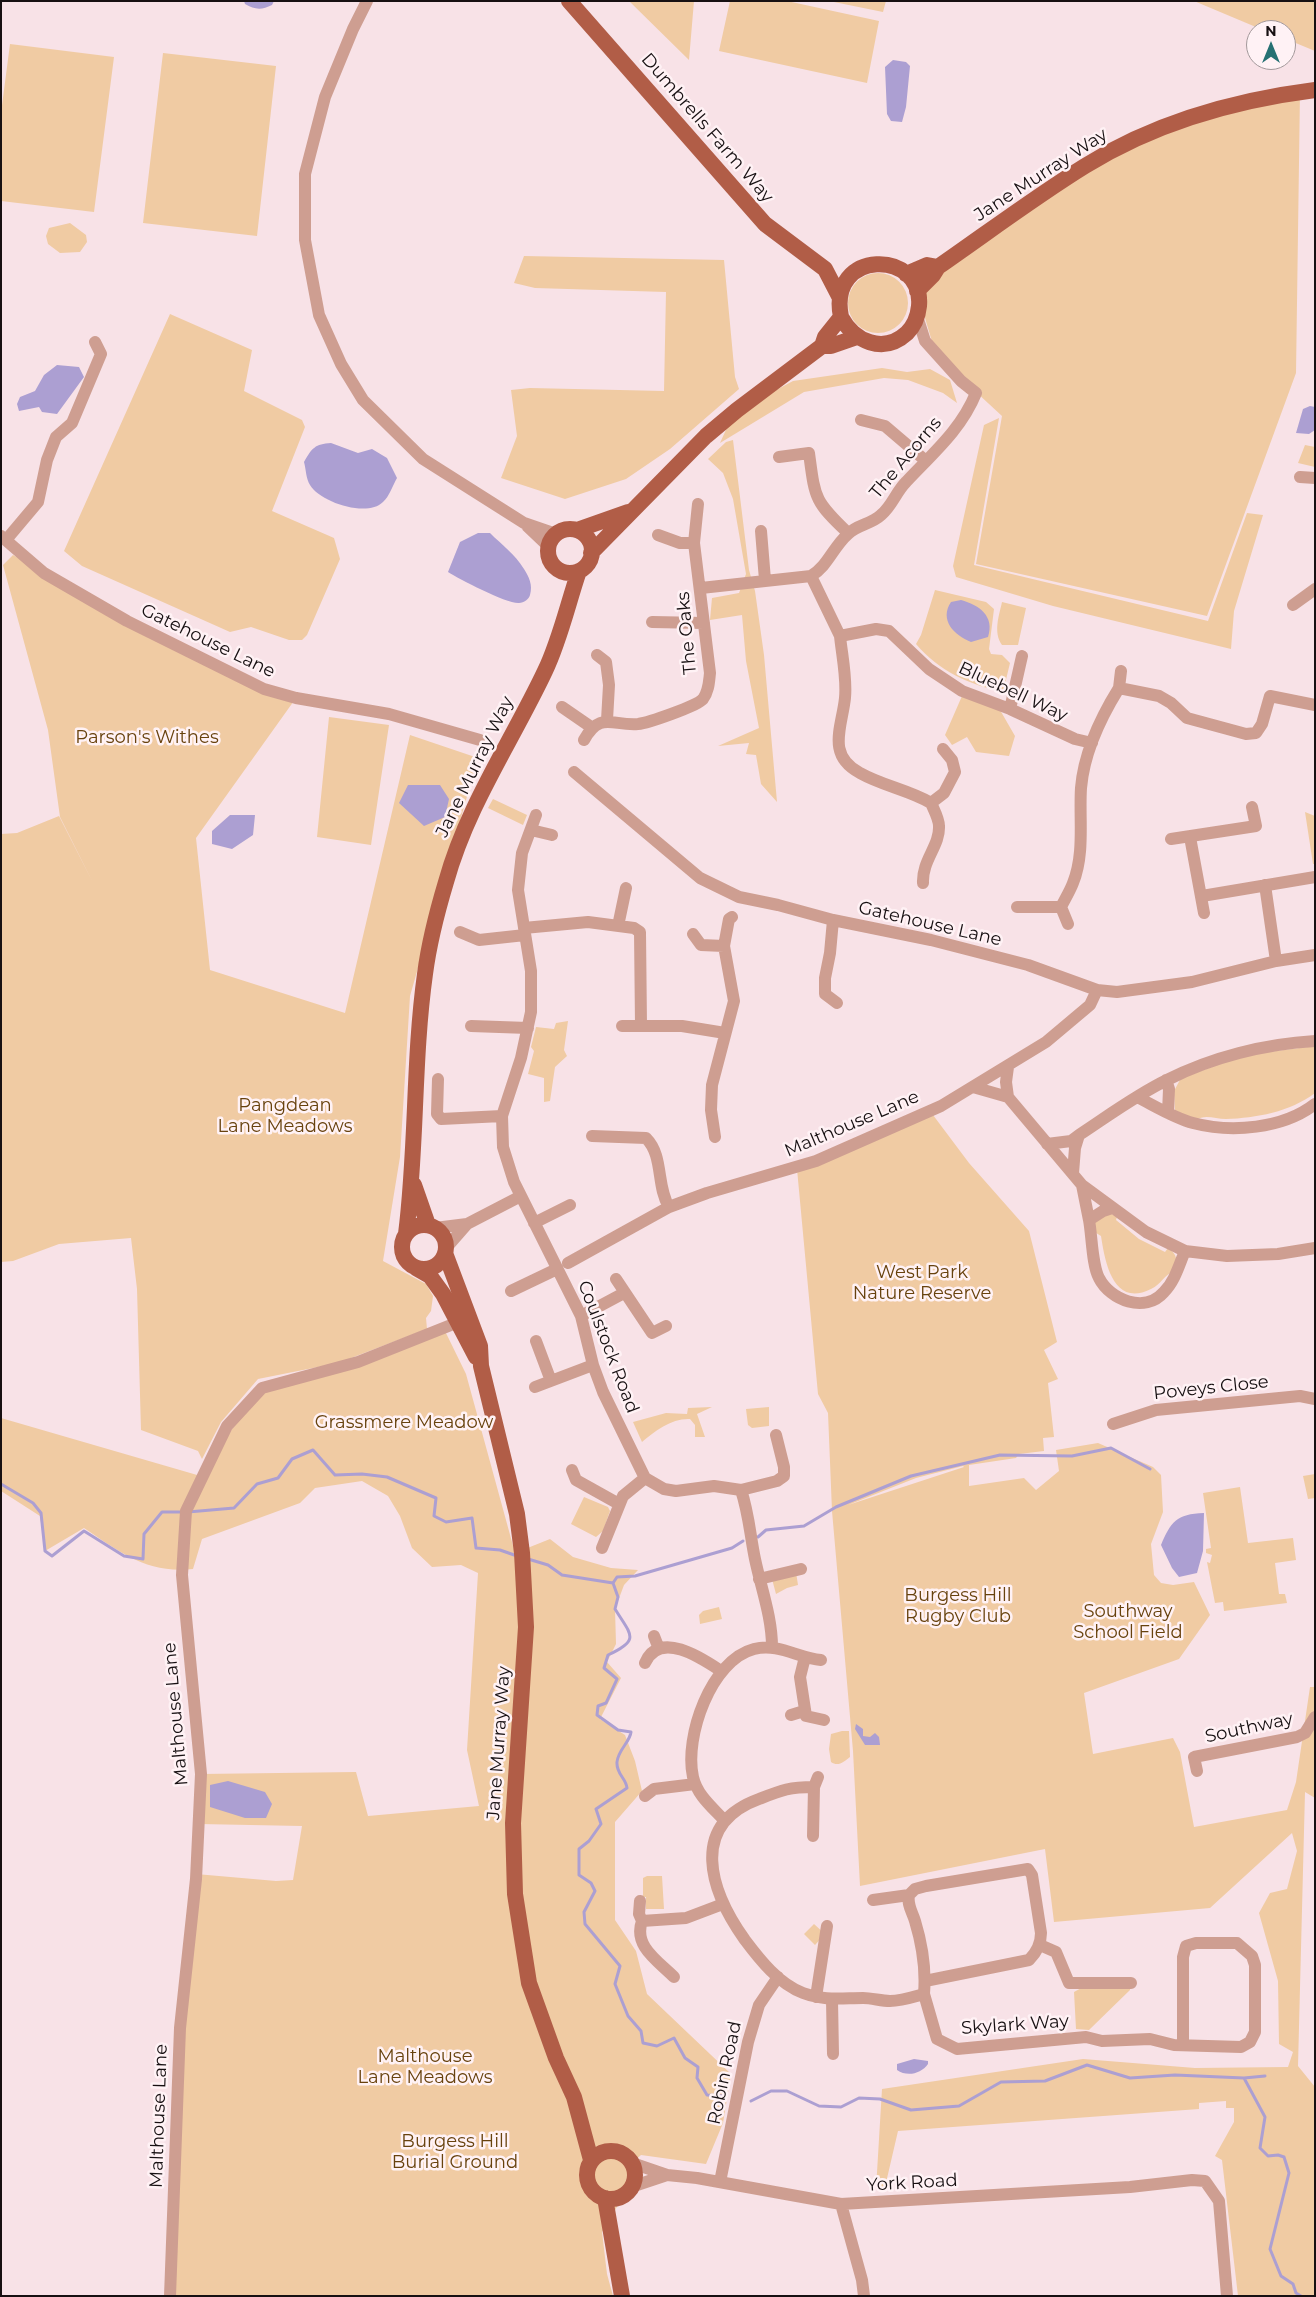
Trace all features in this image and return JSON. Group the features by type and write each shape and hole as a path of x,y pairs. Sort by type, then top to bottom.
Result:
{"main road":[{"name":"Dumbrells Farm Way","path":"569,1 765,224 826,269 839,296"},
{"name":"Jane Murray Way","path":"917,291 933,275 938,267 1086,166 1127,144 1222,108 1255,100 1315,90"},
{"path":"826,269 856,270 869,265 885,264 906,274 917,291 919,303 918,316 912,328 900,338 878,344 857,337 847,328 841,317 839,296 849,277 856,270"},
{"name":"Jane Murray Way","path":"906,274 927,265 938,267"},
{"path":"632,510 576,530 569,529 552,540 549,559 558,570 572,573 579,571 585,566 591,553 706,436 737,410 822,346 825,337 841,317"},
{"path":"822,346 831,346 857,337"},
{"path":"576,530 588,539 591,553"},
{"name":"Jane Murray Way","path":"558,570 565,614"},
{"name":"Jane Murray Way","path":"413,1180 416,1075 425,974 444,890 464,828 546,670 579,571"},
{"path":"413,1180 432,1227 443,1237 446,1250 435,1267 429,1269 416,1268 409,1264 402,1253 413,1180"},
{"path":"406,1234 416,1226 432,1227"},
{"name":"Jane Murray Way","path":"446,1250 480,1346 481,1366 515,1505 523,1559 526,1627 513,1823 515,1894 529,1983 581,2118 591,2160"},
{"name":"Jane Murray Way","path":"416,1268 430,1276 443,1294 456,1323 481,1366"},
{"name":"Jane Murray Way","path":"581,2118 608,2150"},
{"path":"610,2225 628,2191 635,2175 632,2163 622,2153 608,2150 601,2152 591,2160 588,2166 587,2180 593,2192 605,2198 618,2198 628,2191"},
{"path":"605,2198 622,2296"}],"street":[{"path":"367,1 353,29 325,97 305,174 305,240 319,315 341,364 369,406 423,459 466,488 552,540"},
{"path":"900,338 925,341 918,316"},
{"name":"The Acorns","path":"811,576 820,571 848,533 880,517 893,503 904,484 951,434 971,404 976,393 961,381 925,341"},
{"path":"4,538 38,502 48,460 56,437 72,423 102,354 95,342"},
{"path":"861,420 885,426 926,462"},
{"path":"779,456 808,447 815,495 826,512 848,533"},
{"path":"1300,477 1315,478"},
{"name":"The Oaks","path":"606,720 638,724 692,705 702,699 708,688 710,672 694,543 698,504"},
{"path":"761,530 765,580"},
{"path":"658,535 680,543 694,543"},
{"name":"Gatehouse Lane","path":"4,538 44,573 127,621 264,689 296,698 389,714 480,740"},
{"path":"701,588 811,576 840,636 845,697 838,741 842,757 851,768 862,775 918,795 931,803 939,826 936,841 922,870 923,883"},
{"path":"1293,605 1315,589"},
{"path":"652,622 704,623"},
{"name":"Bluebell Way","path":"840,636 876,629 889,631 929,670 962,691 1010,709 1075,739 1092,744"},
{"path":"584,740 591,728 606,720 609,685 606,662 597,655"},
{"path":"1010,709 1022,656"},
{"path":"1068,924 1061,907 1074,882 1080,854 1081,786 1100,718 1119,688 1121,671"},
{"path":"1119,688 1159,696 1171,703 1187,718 1246,734 1256,732 1262,724 1270,690 1315,705"},
{"path":"562,707 591,728"},
{"path":"931,803 944,792 956,772 952,760 943,749"},
{"name":"Gatehouse Lane","path":"574,772 700,878 739,897 1028,964 1097,990 1123,992 1192,982 1276,961 1315,955"},
{"path":"1171,839 1256,826 1252,807"},
{"name":"Coulstock Road","path":"536,816 519,868 518,890 532,985 528,1028 502,1116 503,1147 521,1196 534,1223 563,1266 581,1316 593,1365 603,1392 645,1478"},
{"path":"531,830 552,835"},
{"path":"1190,837 1204,913"},
{"path":"1202,896 1315,877"},
{"path":"1265,885 1276,961"},
{"path":"618,926 626,888"},
{"path":"1017,907 1061,907"},
{"path":"715,1138 711,1096 714,1072 734,1001 724,946 729,919 732,917"},
{"path":"833,920 830,953 825,978 826,994 837,1003"},
{"path":"460,932 479,940 588,922 634,928 640,932 641,1025"},
{"path":"693,934 701,945 724,946"},
{"name":"Malthouse Lane","path":"511,1291 563,1266 670,1207 707,1193 816,1161 941,1106 1008,1067 1046,1042 1090,1005 1097,990"},
{"path":"471,1026 528,1028"},
{"path":"622,1026 696,1027 725,1034"},
{"path":"1047,1144 1071,1141 1166,1080 1205,1063 1239,1053 1315,1041"},
{"path":"1008,1067 1006,1082 1008,1097 1047,1144 1082,1184 1146,1232 1185,1251 1227,1256 1278,1254 1315,1248"},
{"path":"438,1079 437,1114 441,1119 502,1116"},
{"path":"1166,1080 1169,1089 1168,1113"},
{"path":"973,1087 1008,1097"},
{"path":"1137,1097 1192,1123 1220,1128 1268,1125 1295,1116 1315,1104"},
{"path":"592,1136 646,1138 656,1152 664,1198 670,1207"},
{"path":"1073,1173 1075,1148 1080,1136"},
{"path":"1082,1184 1098,1276 1114,1296 1127,1302 1139,1303 1163,1294 1174,1278 1185,1251"},
{"path":"432,1227 467,1224 521,1196"},
{"path":"534,1223 570,1205"},
{"path":"1089,1220 1103,1211 1112,1208"},
{"path":"446,1250 467,1224"},
{"path":"616,1279 652,1333 666,1326"},
{"path":"581,1316 624,1293"},
{"name":"Malthouse Lane","path":"170,2296 180,2028 196,1879 201,1774 182,1575 186,1511 227,1426 262,1388 358,1362 456,1323"},
{"path":"536,1341 550,1381"},
{"path":"535,1387 593,1365"},
{"name":"Poveys Close","path":"1113,1424 1156,1410 1300,1396 1315,1399"},
{"path":"602,1548 619,1504 624,1496 645,1478 664,1489 676,1491 714,1486 741,1490 778,1481 784,1476 784,1467 776,1435"},
{"path":"572,1470 576,1480 619,1504"},
{"path":"741,1490 750,1518 752,1548 770,1619 772,1647"},
{"path":"759,1578 801,1569"},
{"path":"654,1636 659,1649"},
{"path":"724,1820 700,1793 695,1784 692,1761 696,1724 706,1699 721,1671 742,1653 772,1647 821,1660"},
{"path":"645,1663 648,1657 659,1649 676,1648 692,1652 721,1671"},
{"path":"805,1657 800,1671 804,1711 806,1716 824,1720"},
{"path":"791,1714 804,1711"},
{"name":"Southway","path":"1196,1770 1194,1757 1297,1737 1305,1733 1315,1717"},
{"path":"813,1836 816,1782 784,1788 735,1810 724,1820 712,1846 712,1864 724,1904 748,1944 778,1977 802,1993 832,2000 864,1998 891,2001 924,1994 925,1981 914,1920 910,1910 909,1895"},
{"path":"645,1796 654,1789 695,1784"},
{"path":"873,1900 909,1895 915,1889 926,1886 1028,1869 1032,1875 1041,1932 1040,1944 1036,1953 1029,1960 925,1981"},
{"path":"640,1901 642,1921 639,1930 640,1938 646,1948 674,1977"},
{"path":"642,1921 686,1918 724,1904"},
{"path":"816,1997 827,1926"},
{"path":"1196,1943 1236,1943 1252,1956 1255,1965 1254,2032 1250,2042 1241,2047 1179,2045 1183,1957 1186,1946 1196,1943"},
{"path":"1040,1944 1056,1952 1069,1983 1131,1983"},
{"name":"Robin Road","path":"720,2182 748,2042 759,2005 778,1977"},
{"name":"Skylark Way","path":"924,1994 937,2039 958,2048 1086,2037 1102,2042 1150,2039 1179,2045"},
{"path":"832,2000 833,2054"},
{"name":"York Road","path":"632,2163 667,2175 720,2182 841,2204 1160,2184 1192,2180 1205,2181 1219,2201 1227,2296"},
{"name":"York Road","path":"628,2191 667,2175"},
{"path":"841,2204 862,2280 864,2296"}],"green space":[{"path":"629,1 694,1 689,60"},
{"path":"730,1 787,1 879,21 867,83 719,51"},
{"path":"829,1 886,1 883,12"},
{"path":"1194,1 1315,1 1315,51 1296,43 1296,20 1246,20 1246,23"},
{"path":"10,44 114,57 94,212 1,201 1,113"},
{"path":"163,53 276,66 257,236 143,223"},
{"path":"1300,92 1296,373 1207,616 976,564 1002,416 936,355 917,291 1086,166 1197,115"},
{"path":"70,223 86,235 87,242 80,252 60,253 48,244 46,236 49,228"},
{"path":"524,256 724,260 735,377 739,389 670,449 626,479 565,499 501,478 517,436 511,390 530,388 664,391 666,292 535,288 514,283"},
{"path":"872,273 884,273 895,278 903,286 908,297 906,315 895,328 884,333 872,333 861,328 853,320 848,309 848,297 853,286 861,278"},
{"path":"170,314 252,350 244,391 302,420 305,427 272,511 334,538 340,559 307,635 302,640 289,640 251,627 230,632 82,566 64,551"},
{"path":"882,368 907,372 930,369 950,380 957,403 943,393 908,380 884,378 804,392 720,443 730,421 765,396 793,381"},
{"path":"999,418 974,565 1208,621 1247,513 1263,515 1234,611 1231,649 1053,606 956,577 953,566 984,425"},
{"path":"733,440 749,570 755,591 764,655 777,802 761,784 756,755 746,754 749,743 718,746 759,728 746,661 742,615 710,620 712,598 739,593 746,574 733,499 723,473 708,459 726,442"},
{"path":"1305,445 1315,447 1315,467 1298,463"},
{"path":"13,555 127,621 296,698 196,838 210,970 345,1013 410,735 478,758 410,996 400,1157 383,1261 426,1284 433,1296 431,1311 426,1318 427,1329 338,1363 258,1379 221,1422 202,1459 198,1451 141,1430 137,1289 131,1238 59,1244 13,1261 1,1262 1,834 17,833 59,816 92,881 60,817 48,730 3,565"},
{"path":"935,590 986,602 994,609 989,649 991,654 1002,655 1010,663 1003,692 978,685 944,669 916,644 921,635"},
{"path":"1002,602 1026,608 1018,645 1002,645 999,640 997,629"},
{"path":"962,696 1000,710 1015,736 1009,756 976,752 967,737 952,745 945,735"},
{"path":"329,717 389,725 371,845 317,837"},
{"path":"493,799 527,815 523,825 488,808"},
{"path":"1305,812 1315,816 1315,864 1313,864"},
{"path":"568,1021 564,1050 567,1056 555,1067 550,1101 544,1102 544,1078 528,1074 534,1051 531,1047 536,1027 554,1029 556,1023"},
{"path":"1315,1046 1315,1093 1295,1105 1272,1113 1226,1119 1207,1117 1196,1120 1175,1111 1174,1091 1181,1078 1245,1055"},
{"path":"933,1115 969,1163 1029,1231 1057,1342 1044,1350 1058,1379 1048,1383 1054,1437 1043,1438 1044,1451 1019,1454 1016,1458 969,1465 969,1486 1024,1478 1036,1490 1059,1471 1056,1450 1098,1443 1153,1467 1161,1475 1163,1512 1151,1544 1154,1575 1161,1583 1173,1585 1194,1582 1210,1615 1179,1659 1084,1693 1093,1754 1173,1738 1180,1752 1194,1827 1287,1810 1296,1782 1310,1687 1315,1687 1315,1798 1305,1792 1298,2066 1315,2087 1315,2296 1238,2296 1222,2160 1215,2156 1234,2122 1234,2108 1226,2108 1226,2101 1199,2103 1199,2109 898,2131 885,2187 876,2189 882,2089 1083,2059 1195,2068 1288,2067 1293,2052 1279,2044 1278,1981 1259,1913 1270,1893 1287,1889 1297,1851 1292,1833 1210,1908 1054,1922 1045,1849 860,1886 853,1751 832,1511 828,1413 818,1394 797,1169","holes":["964,1467 848,1505 916,1478"]},
{"path":"1110,1213 1117,1217 1116,1220 1139,1239 1165,1252 1168,1248 1174,1253 1176,1258 1175,1271 1168,1274 1155,1287 1138,1293 1128,1292 1120,1287 1113,1279 1109,1269 1101,1236 1093,1231 1093,1223"},
{"name":"Malthouse Lane Meadows","path":"445,1331 466,1374 515,1553 550,1539 573,1557 611,1568 638,1570 624,1585 615,1609 616,1644 607,1662 621,1678 600,1719 625,1735 635,1761 642,1791 615,1822 615,1920 636,1951 647,1994 731,2074 723,2123 706,2164 641,2155 632,2163 624,2195 602,2232 607,2274 613,2296 170,2296 180,2028 196,1874 276,1881 293,1880 302,1826 199,1824 201,1774 356,1772 368,1816 479,1806 467,1750 478,1573 461,1565 432,1567 412,1548 400,1516 388,1496 362,1481 315,1488 300,1503 202,1539 193,1569 177,1570 148,1565 122,1553 84,1528 45,1551 40,1516 1,1491 1,1418 204,1477 232,1429 264,1390"},
{"path":"712,1407 697,1414 705,1437 695,1437 695,1425 690,1419 683,1419 664,1426 642,1442 633,1422 666,1413 687,1414 688,1408"},
{"path":"769,1407 769,1426 752,1428 748,1425 746,1409"},
{"path":"1315,1474 1315,1498 1308,1499 1303,1476"},
{"path":"1240,1487 1248,1543 1293,1538 1296,1560 1275,1563 1279,1594 1285,1594 1287,1603 1224,1611 1223,1602 1215,1603 1207,1562 1210,1563 1212,1555 1206,1553 1206,1549 1211,1548 1203,1493"},
{"path":"584,1497 608,1507 610,1511 603,1531 596,1537 571,1524"},
{"path":"796,1572 798,1585 776,1594 772,1579"},
{"path":"719,1607 722,1619 700,1624 699,1615 703,1611"},
{"path":"849,1731 850,1757 836,1764 831,1762 829,1749 831,1734"},
{"path":"647,1876 662,1876 664,1909 646,1909 646,1897 643,1897 643,1878"},
{"path":"814,1924 825,1934 815,1945 804,1934"},
{"path":"1085,1986 1130,1986 1130,1990 1089,2030 1076,2029 1074,1992"}],"shaded area":[{"path":"244,1 274,1 272,5 258,9 245,4"},
{"path":"893,60 906,62 910,66 906,107 902,122 891,121 887,114 885,67"},
{"path":"57,365 79,367 84,377 57,414 42,412 39,407 19,411 17,404 20,397 35,391 44,375"},
{"path":"1310,406 1315,407 1315,430 1309,434 1296,433 1303,409"},
{"path":"331,443 358,453 372,449 387,458 397,478 383,502 376,507 356,508 333,502 315,491 309,483 304,462 314,448 321,444"},
{"path":"478,533 490,533 520,564 531,584 529,598 519,603 504,600 448,572 460,542"},
{"path":"961,600 974,605 984,612 989,623 988,637 971,642 959,635 950,626 947,615 948,609 951,602"},
{"path":"408,785 440,785 449,799 445,817 424,826 399,803"},
{"path":"230,815 255,815 253,835 232,849 212,844 212,831"},
{"path":"1204,1513 1203,1551 1197,1573 1179,1577 1172,1568 1161,1545 1168,1530 1176,1521 1187,1515"},
{"path":"856,1724 863,1729 863,1736 870,1737 875,1733 879,1737 880,1745 865,1745 855,1729"},
{"path":"228,1781 265,1792 272,1804 266,1818 245,1818 210,1807 210,1785"},
{"path":"914,2059 928,2061 928,2064 922,2070 909,2074 897,2070 897,2064"}],"waterway":[{"path":"758,1537 766,1530 804,1526 836,1507 911,1476 1000,1455 1072,1456 1111,1448 1150,1469"},
{"path":"188,1512 234,1508 257,1484 278,1478 292,1459 313,1450 335,1475 362,1474 387,1477 436,1498 434,1516 446,1522 472,1518 476,1548 500,1550 517,1556"},
{"path":"1,1484 33,1503 41,1513 45,1551 52,1556 84,1531 124,1556 143,1559 144,1534 162,1512 182,1512"},
{"path":"613,1583 617,1577 635,1576 732,1548 743,1541"},
{"path":"528,1559 548,1565 562,1575 613,1583"},
{"path":"613,1583 618,1597 615,1609 629,1631 630,1636 629,1641 625,1645 608,1655 604,1668 617,1679 606,1703 598,1706 597,1715 618,1730 631,1732 629,1739 619,1754 617,1762 618,1770 627,1788 596,1809 601,1824 589,1841 579,1849 579,1875 591,1883 595,1891 584,1912 585,1924 620,1966 615,1984 628,2016 641,2031 643,2043 657,2046 674,2038 685,2058 698,2067 697,2078 707,2095 723,2096"},
{"path":"751,2101 771,2091 787,2091 819,2106 841,2107 859,2098 880,2099 911,2110 959,2106 1001,2082 1045,2081 1087,2065 1130,2078 1175,2075 1244,2078 1265,2117 1260,2148 1268,2156 1278,2155 1284,2157 1289,2173 1270,2249 1281,2276 1293,2284 1296,2293 1301,2296"},
{"path":"1244,2078 1265,2076"}],"park label":[{"name":"Parson's Withes","path":"147,738"},
{"name":"Pangdean Lane Meadows","path":"285,1116"},
{"name":"West Park Nature Reserve","path":"922,1283"},
{"name":"Grassmere Meadow","path":"404,1423"},
{"name":"Burgess Hill Rugby Club","path":"958,1606"},
{"name":"Southway School Field","path":"1128,1622"},
{"name":"Burgess Hill Burial Ground","path":"455,2152"}]}
